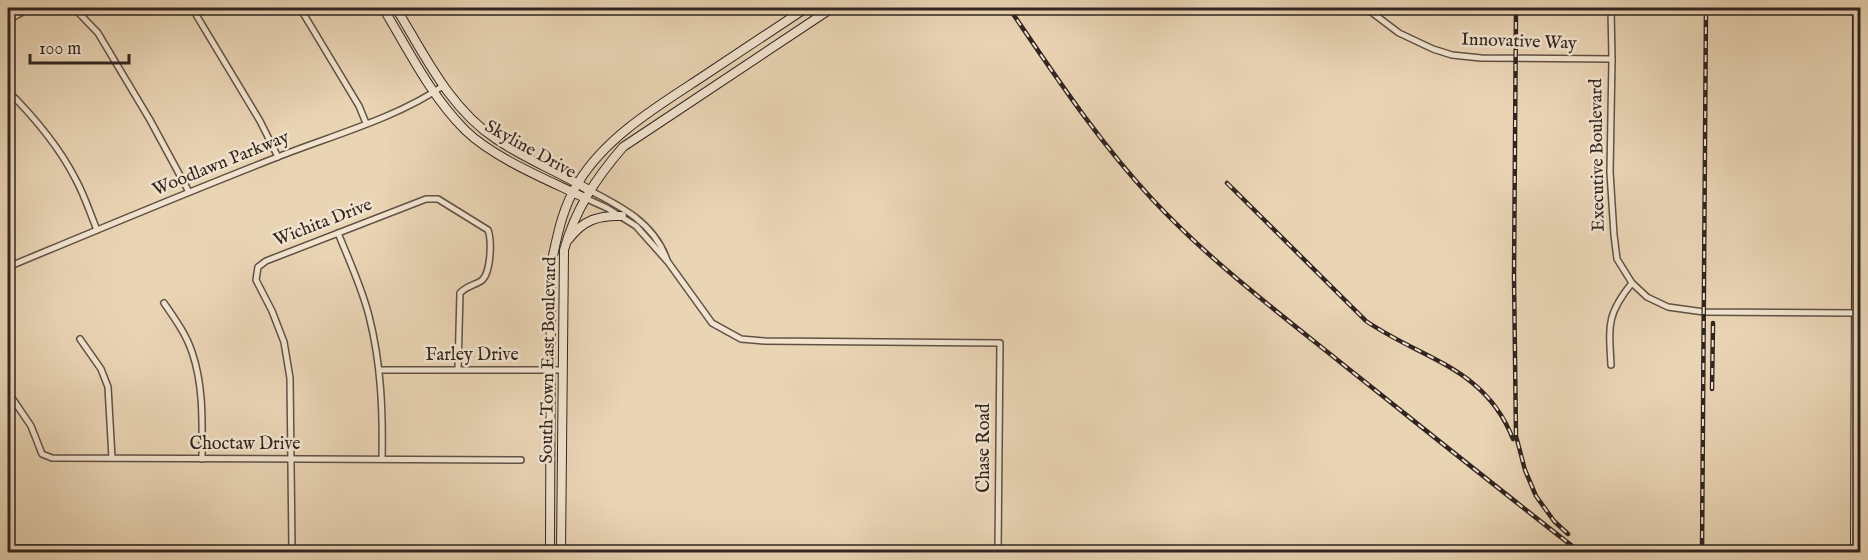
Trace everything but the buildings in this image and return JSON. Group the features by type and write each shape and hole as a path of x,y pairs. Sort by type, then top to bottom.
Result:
{"main road":[{"name":"Skyline Drive","path":"383,8 434,92 466,130 490,148 585,198"},
{"name":"Skyline Drive","path":"396,8 443,86 468,116 496,140 589,190"},
{"name":"South Town East Boulevard","path":"550,551 551,266 559,226 577,183 605,150 660,105 806,8"},
{"name":"South Town East Boulevard","path":"561,551 563,279 566,243 585,198 606,167 630,142 832,8"},
{"path":"1855,552 1858,361 1858,329 1855,313 1857,8"},
{"path":"566,243 577,228 591,219 622,216"}],"street":[{"path":"8,20 30,8"},
{"path":"74,8 98,33 150,120 189,192"},
{"path":"192,8 260,121 278,157"},
{"path":"300,8 359,106 366,123"},
{"name":"Innovative Way","path":"1366,8 1399,33 1452,55 1481,58 1612,59"},
{"name":"Executive Boulevard","path":"1611,8 1610,172 1614,235 1617,259 1632,283 1647,297 1668,307 1704,312 1855,313"},
{"name":"Woodlawn Parkway","path":"9,266 417,102 443,86"},
{"path":"8,91 35,118 57,147 76,180 97,230"},
{"name":"Skyline Drive","path":"589,190 634,215 650,230 663,248 668,262"},
{"name":"Skyline Drive","path":"585,198 622,216 636,226 668,262 712,323 741,339 765,342 1000,343"},
{"name":"Wichita Drive","path":"292,549 290,378 284,342 272,311 256,280 258,267 266,261 426,199 438,199 488,230 491,239 487,272 482,280 467,286 460,293 458,369"},
{"path":"338,233 369,314 380,370 383,411 382,459"},
{"path":"8,257 9,266"},
{"path":"1611,366 1611,314 1617,300 1632,283"},
{"path":"164,303 183,331 192,351 202,391 202,459"},
{"path":"80,339 100,369 108,387 112,458"},
{"name":"Chase Road","path":"998,552 1000,343"},
{"name":"Farley Drive","path":"380,370 563,370"},
{"name":"Choctaw Drive","path":"8,392 30,426 42,454 52,458 521,460"},
{"path":"8,548 561,551"}],"railway":[{"path":"1009,8 1095,131 1133,178 1198,245 1271,307 1580,552"},
{"path":"1516,8 1514,277 1516,436 1525,470 1536,496 1554,521 1568,534"},
{"path":"1702,552 1706,8"},
{"path":"1227,183 1366,321 1469,380 1501,415 1513,439"},
{"path":"1712,389 1713,323"}]}
